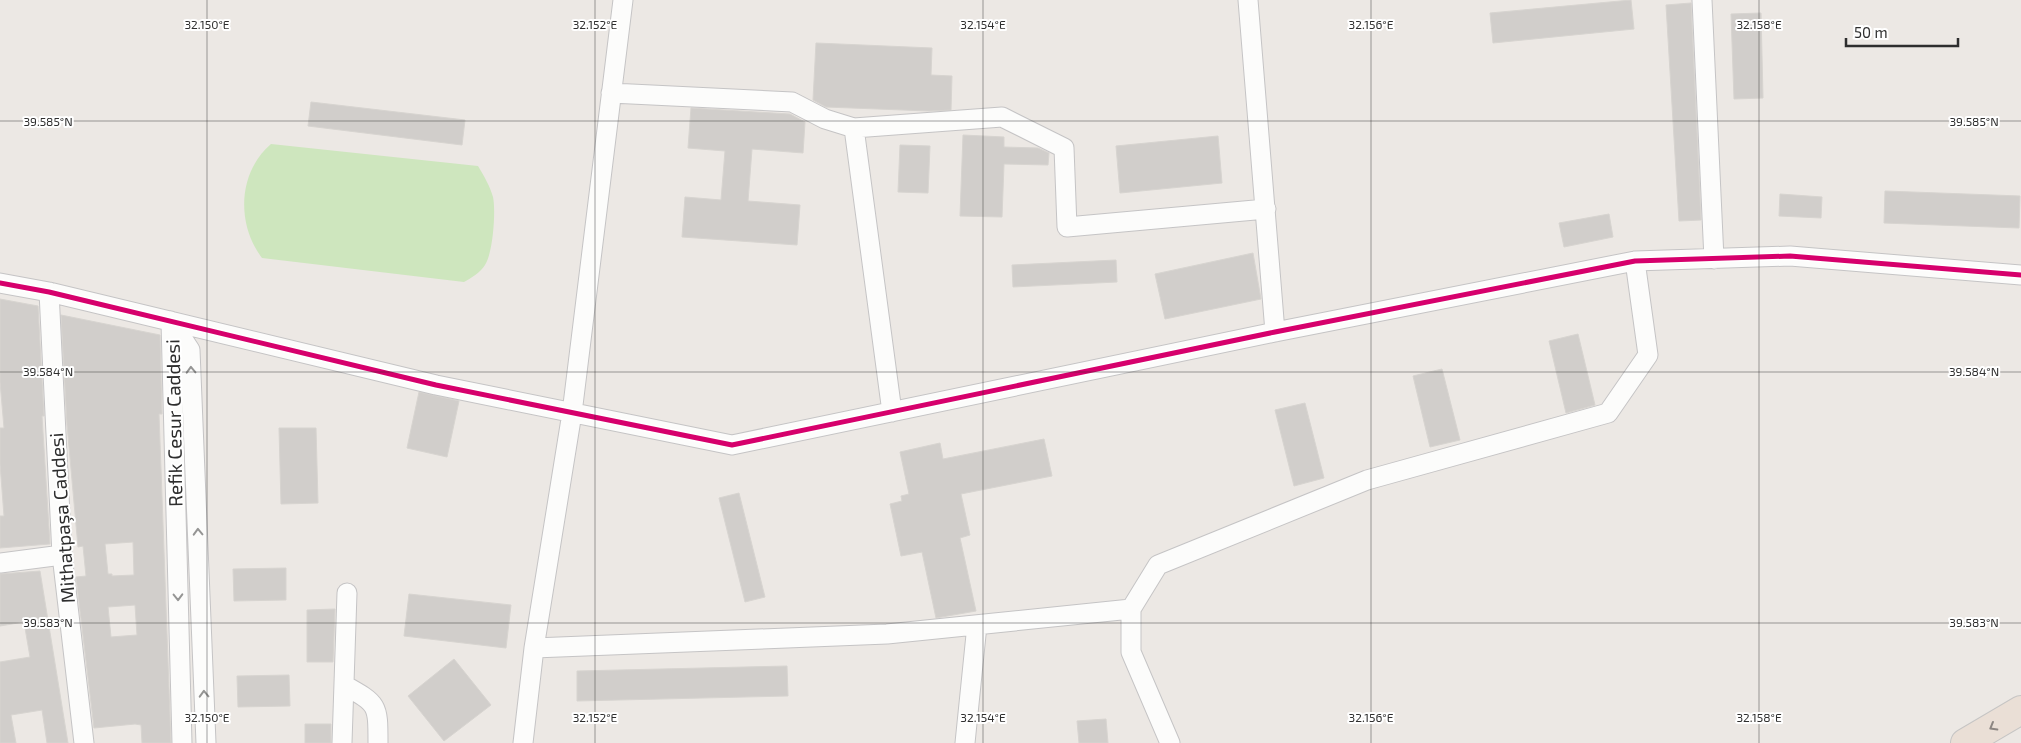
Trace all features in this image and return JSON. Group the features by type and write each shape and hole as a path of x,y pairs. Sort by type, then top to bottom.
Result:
{"highway":[{"path":"1965,743 2021,710"}],"street":[{"path":"523,743 534,648 572,413 623,0"},
{"path":"1248,0 1275,332"},
{"path":"1702,0 1714,258"},
{"path":"611,93 792,102 825,119 854,128 1002,117 1064,148 1066,227 1266,209"},
{"path":"854,128 892,412"},
{"path":"0,283 49,292 436,385 732,445 1275,332 1635,261 1790,256 2021,275"},
{"path":"1170,743 1131,652 1131,609 1158,565 1367,480 1608,413 1648,355 1635,261"},
{"name":"Mithatpaşa Caddesi","path":"49,292 62,555 84,743"},
{"name":"Refik Cesur Caddesi","path":"171,321 182,743"},
{"name":"Refik Cesur Caddesi","path":"171,321 190,350 206,743"},
{"path":"0,562 62,555"},
{"path":"342,743 346,592"},
{"path":"534,648 888,634 1131,609"},
{"path":"965,743 977,625"},
{"path":"344,685 367,698 375,706 378,715 378,743"}],"green space":[{"path":"271,144 478,166 485,177 494,203 492,242 485,265 473,277 464,282 262,258 248,230 244,199 252,169"}],"building":[{"path":"1631,0 1634,29 1493,43 1490,13"},
{"path":"1691,3 1701,220 1679,221 1666,5"},
{"path":"1761,13 1763,98 1734,99 1731,14"},
{"path":"816,43 932,48 931,75 952,76 951,110 929,111 826,107 813,100"},
{"path":"311,102 465,120 462,145 308,126"},
{"path":"691,108 790,114 805,122 803,153 752,149 748,201 800,205 797,245 682,237 685,197 721,200 725,151 688,148"},
{"path":"963,135 1004,137 1004,147 1038,148 1049,153 1048,165 1004,164 1002,217 960,216"},
{"path":"1218,136 1222,183 1120,193 1116,146"},
{"path":"900,145 930,146 928,193 898,192"},
{"path":"1885,191 2020,196 2019,228 1884,223"},
{"path":"1780,194 1822,197 1821,218 1779,216"},
{"path":"1609,214 1613,237 1564,247 1559,223"},
{"path":"1253,253 1261,299 1165,319 1155,274"},
{"path":"1116,260 1117,282 1013,287 1012,265"},
{"path":"0,299 38,306 44,416 42,416 50,544 0,548 0,516 4,516 0,464 0,428 4,428 0,382"},
{"path":"61,315 160,335 162,414 159,414 171,743 142,743 141,725 94,728 76,577 86,576 83,546 78,547 67,425","holes":["133,542 134,575 112,576 112,574 108,574 105,544","135,605 137,635 111,637 108,607"]},
{"path":"1578,334 1595,405 1566,413 1549,341"},
{"path":"1442,369 1460,440 1430,447 1413,376"},
{"path":"419,392 459,401 447,457 407,448"},
{"path":"1305,403 1324,478 1294,486 1275,410"},
{"path":"279,428 316,428 318,503 281,504"},
{"path":"1044,439 1052,476 961,494 970,535 960,538 976,611 936,618 922,552 901,556 890,504 902,501 901,496 909,494 900,452 940,443 943,459"},
{"path":"739,493 765,597 745,602 719,498"},
{"path":"286,568 286,600 234,601 233,569"},
{"path":"40,571 68,743 47,743 42,710 11,715 16,743 0,743 0,662 30,657 24,622 0,626 0,574"},
{"path":"409,594 511,605 506,648 404,636"},
{"path":"335,609 333,662 307,662 307,610"},
{"path":"454,659 491,705 444,741 408,696"},
{"path":"787,666 788,696 577,701 577,671"},
{"path":"289,675 290,706 238,707 237,676"},
{"path":"1106,719 1108,743 1079,743 1077,721"},
{"path":"305,724 331,724 331,743 305,743"}],"cycle path":[{"path":"0,283 49,292 436,385 732,445 1275,332 1635,261 1790,256 2021,275"}]}
